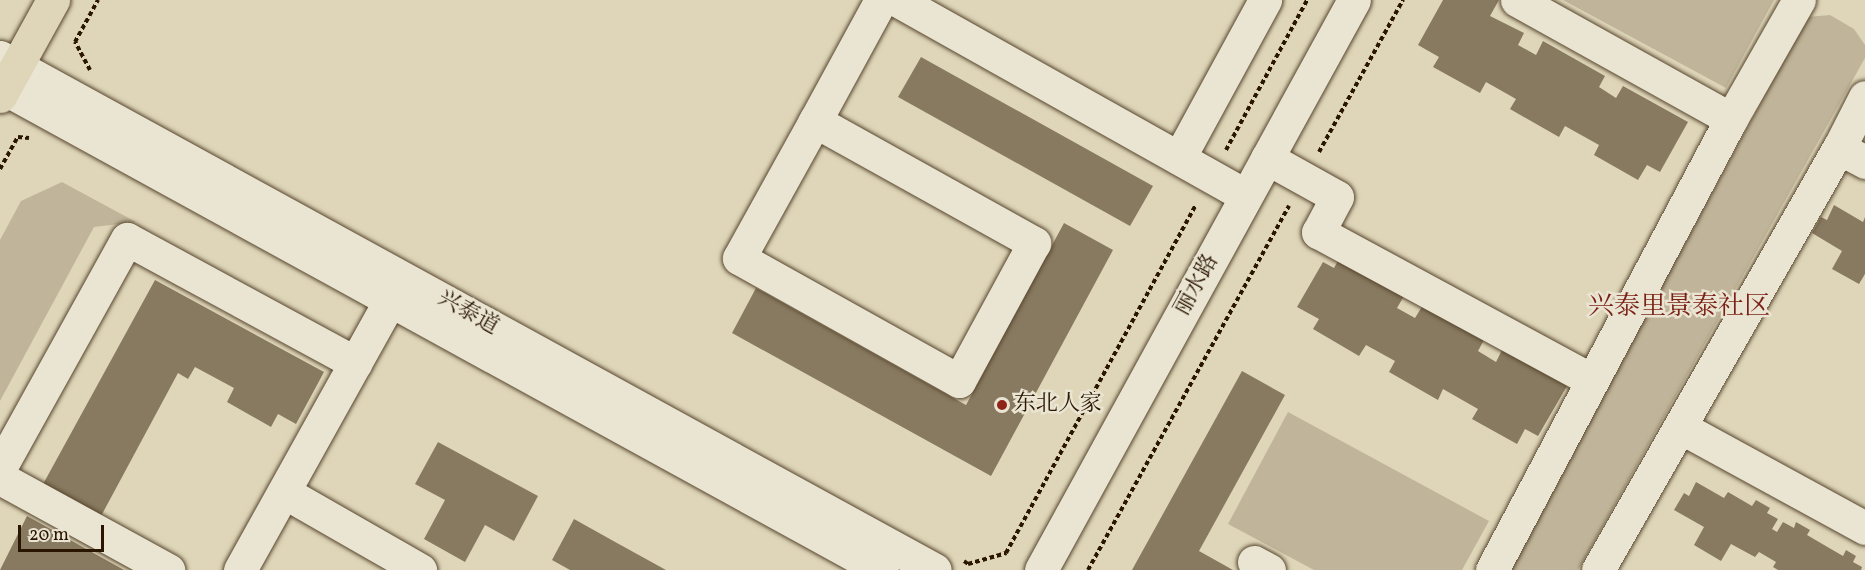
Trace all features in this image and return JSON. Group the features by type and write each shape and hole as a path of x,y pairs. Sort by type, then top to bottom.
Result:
{"main road":[{"path":"4,78 53,0"}],"street":[{"path":"814,121 1034,243 959,381 739,258 814,121 881,0"},
{"path":"897,0 1246,196"},
{"path":"1179,158 1265,0"},
{"name":"丽水路","path":"1041,570 1354,0"},
{"path":"1517,0 1731,119"},
{"path":"1492,570 1731,119 1798,0"},
{"name":"兴泰道","path":"4,78 390,300 882,570"},
{"name":"兴泰道","path":"4,78 935,570"},
{"path":"1598,570 1680,427 1852,155 1865,97"},
{"path":"1267,158 1337,198 1318,232 1592,380"},
{"path":"0,468 127,238 355,363"},
{"path":"240,570 390,300"},
{"path":"1680,427 1865,528"},
{"path":"0,478 168,570"},
{"path":"284,492 420,570"}],"path":[{"path":"92,73 75,42 98,0"},
{"path":"1088,570 1403,0"},
{"path":"0,169 18,137 36,138"}],"shaded area":[{"path":"1563,0 1774,0 1726,88"},
{"path":"1830,15 1854,29 1865,45 1865,58 1578,570 1509,570 1807,17"},
{"path":"62,182 136,222 94,227 0,401 0,240 21,201"},
{"path":"1288,412 1489,521 1462,570 1314,570 1228,524"}],"building":[{"path":"1443,0 1499,0 1490,16 1524,33 1518,45 1536,55 1543,41 1605,76 1599,87 1616,98 1623,86 1688,122 1660,172 1647,165 1638,180 1594,155 1599,145 1565,126 1559,137 1510,109 1516,99 1486,82 1480,93 1433,67 1439,57 1418,45"},
{"path":"921,57 1153,186 1130,226 898,97"},
{"path":"1834,205 1863,222 1865,217 1865,274 1859,284 1832,269 1842,251 1812,233 1821,217 1827,220"},
{"path":"1064,223 1113,250 991,476 732,333 756,288 966,405"},
{"path":"1339,259 1404,296 1397,308 1415,318 1423,305 1484,340 1478,351 1496,362 1502,350 1567,386 1538,436 1525,429 1517,444 1472,419 1478,409 1443,389 1438,400 1389,372 1395,361 1366,345 1359,356 1313,329 1319,319 1297,307 1323,262 1334,268"},
{"path":"155,280 324,372 296,424 278,414 271,427 227,402 234,388 195,367 188,379 178,373 100,518 42,486"},
{"path":"1242,371 1285,395 1199,551 1233,570 1132,570"},
{"path":"438,442 538,496 514,541 485,525 465,562 424,539 445,500 415,484"},
{"path":"1696,482 1724,498 1728,492 1752,506 1756,500 1770,508 1767,513 1778,519 1772,529 1777,532 1783,522 1794,528 1796,522 1810,530 1807,535 1843,556 1846,550 1856,556 1853,562 1862,567 1861,570 1778,570 1773,567 1776,562 1759,552 1755,557 1731,544 1721,561 1694,545 1704,527 1674,510 1684,493 1689,496"},
{"path":"27,516 124,570 0,570"},
{"path":"574,519 666,570 570,570 552,560"}],"place":[{"name":"东北人家","path":"1002,405"}],"district":[{"name":"兴泰里景泰社区","path":"1679,308"}]}
